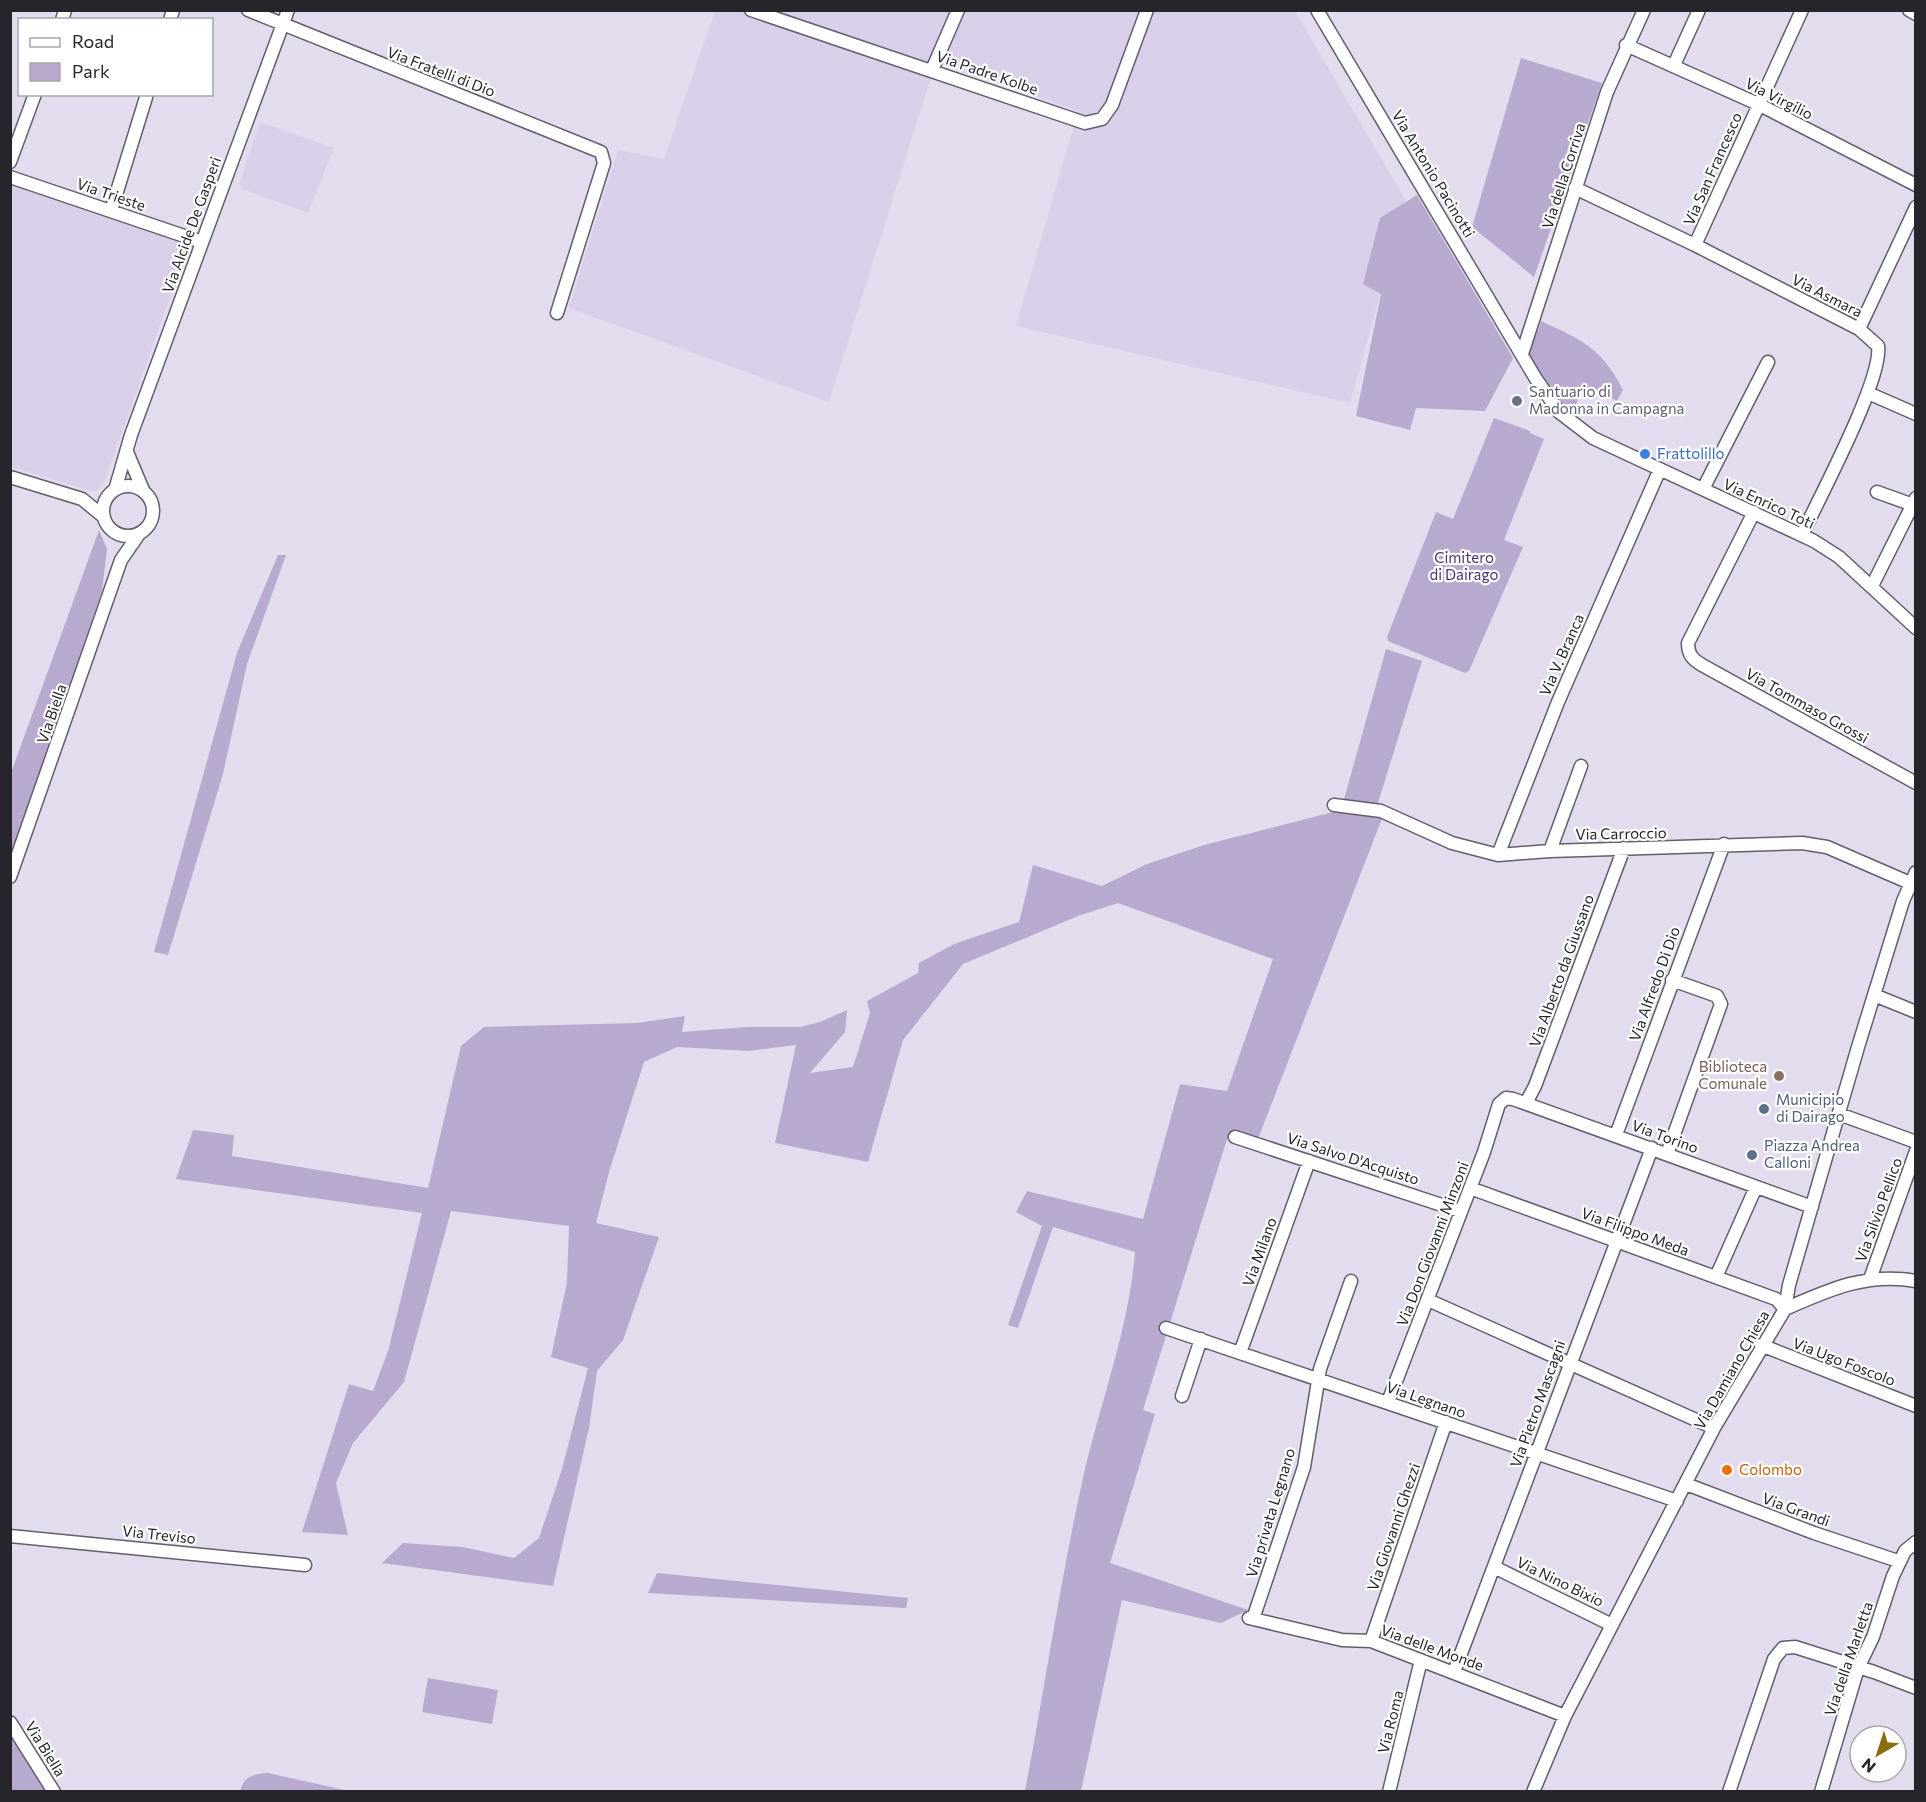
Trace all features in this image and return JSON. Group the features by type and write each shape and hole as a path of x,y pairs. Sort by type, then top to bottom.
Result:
{"street":[{"name":"Via Fratelli di Dio","path":"248,10 601,152 604,163 557,313"},
{"name":"Via Alcide De Gasperi","path":"111,493 288,10"},
{"name":"Via Padre Kolbe","path":"751,10 1084,123 1102,119 1112,105 1147,10"},
{"path":"932,70 958,10"},
{"name":"Via Antonio Pacinotti","path":"1317,10 1522,354"},
{"name":"Via della Corriva","path":"1522,354 1607,92 1626,45 1644,10"},
{"path":"1674,65 1699,10"},
{"name":"Via San Francesco","path":"1695,245 1802,10"},
{"path":"1908,10 1916,14"},
{"name":"Via Virgilio","path":"1626,45 1758,104 1916,185"},
{"path":"10,162 34,96"},
{"path":"111,211 146,96"},
{"name":"Via Trieste","path":"10,177 202,242"},
{"name":"Via Asmara","path":"1575,188 1695,245 1859,329 1878,346 1879,355 1868,393 1802,535"},
{"path":"1859,329 1916,207"},
{"name":"Via Enrico Toti","path":"1522,354 1559,412 1574,426 1593,438 1802,535 1839,557 1916,628"},
{"path":"1703,489 1768,362"},
{"path":"1868,393 1916,414"},
{"path":"10,477 82,500 104,517 116,532 123,535 139,534 149,525 153,510 152,502 143,490 127,452"},
{"name":"Via V. Branca","path":"1498,855 1558,702 1660,469"},
{"path":"82,500 129,486 143,490"},
{"path":"1872,586 1914,503 1877,492"},
{"path":"104,517 111,493"},
{"name":"Via Tommaso Grossi","path":"1754,512 1688,643 1688,651 1693,660 1916,783"},
{"name":"Via Biella","path":"116,532 121,560"},
{"name":"Via Biella","path":"10,877 121,560 139,534"},
{"path":"1550,851 1581,766"},
{"name":"Via Carroccio","path":"1334,805 1381,811 1452,843 1498,855 1776,842 1827,847 1913,877"},
{"name":"Via Alfredo Di Dio","path":"1616,1135 1724,844"},
{"name":"Via Alberto da Giussano","path":"1526,1103 1535,1086 1624,848"},
{"name":"Via Damiano Chiesa","path":"1533,1791 1565,1716 1714,1428 1761,1345 1785,1310 1789,1285 1874,995 1913,877"},
{"path":"1667,1154 1721,1004 1717,996 1672,980"},
{"path":"1874,995 1916,1012"},
{"name":"Via Torino","path":"1506,1098 1616,1135 1812,1207"},
{"name":"Via Don Giovanni Minzoni","path":"1388,1402 1470,1188 1499,1104 1506,1098"},
{"path":"1839,1114 1916,1142"},
{"name":"Via Salvo D'Acquisto","path":"1235,1137 1460,1211"},
{"name":"Via Pietro Mascagni","path":"1454,1672 1568,1364 1652,1148"},
{"name":"Via Silvio Pellico","path":"1870,1279 1916,1151"},
{"name":"Via Milano","path":"1240,1353 1309,1161"},
{"path":"1716,1277 1756,1186"},
{"name":"Via Filippo Meda","path":"1470,1188 1776,1299 1785,1310"},
{"path":"1785,1310 1830,1289 1870,1279 1916,1281"},
{"name":"Via privata Legnano","path":"1251,1618 1304,1467 1319,1379 1351,1281"},
{"path":"1428,1300 1714,1428"},
{"name":"Via Legnano","path":"1166,1328 1677,1500"},
{"path":"1182,1396 1201,1340"},
{"name":"Via Ugo Foscolo","path":"1761,1345 1916,1406"},
{"name":"Via Giovanni Ghezzi","path":"1371,1641 1446,1422"},
{"name":"Via Grandi","path":"1686,1484 1759,1513 1898,1561"},
{"name":"Via Treviso","path":"10,1536 305,1565"},
{"name":"Via della Marletta","path":"1821,1791 1858,1668 1873,1637 1898,1561 1916,1542"},
{"name":"Via Nino Bixio","path":"1494,1567 1612,1625"},
{"name":"Via delle Monde","path":"1251,1618 1342,1640 1371,1641 1565,1716"},
{"path":"1729,1791 1774,1659 1783,1648 1795,1647 1916,1688"},
{"name":"Via Roma","path":"1389,1791 1422,1660"},
{"name":"Via Biella","path":"10,1722 54,1791"}],"shaded area":[{"path":"715,11 1295,11 1406,201 1350,403 1016,326 1078,111 936,61 829,402 569,308 618,150 664,159"},
{"path":"260,122 334,148 308,213 242,189 240,182"},
{"path":"11,185 185,243 187,249 104,483 95,492 11,467"}],"green space":[{"path":"1521,58 1602,83 1534,277 1472,227"},
{"path":"1417,195 1513,358 1485,411 1416,408 1410,430 1356,416 1381,294 1363,284 1380,218"},
{"path":"1541,321 1579,340 1599,355 1623,390 1617,401 1599,391 1587,391 1577,402 1577,419 1561,406 1527,352 1533,330 1538,331"},
{"name":"Cimitero di Dairago","path":"1494,418 1530,431 1544,439 1504,540 1523,547 1469,671 1465,673 1388,641 1387,637 1436,512 1453,519"},
{"path":"99,530 107,549 102,591 11,854 11,773"},
{"path":"278,555 286,555 247,664 223,774 168,955 154,952 237,653"},
{"path":"1386,649 1422,661 1377,806 1383,816 1258,1139 1249,1136 1227,1139 1143,1410 1155,1414 1110,1563 1248,1610 1221,1623 1122,1600 1081,1791 1025,1791 1075,1517 1127,1309 1135,1252 1053,1227 1018,1328 1008,1325 1042,1226 1016,1212 1027,1191 1143,1219 1180,1084 1227,1091 1273,959 1118,903 1078,916 963,964 903,1040 868,1162 775,1143 796,1045 749,1051 677,1047 644,1062 609,1172 596,1223 659,1237 623,1340 597,1371 589,1428 553,1586 382,1563 403,1543 463,1547 514,1558 539,1538 562,1469 588,1368 551,1357 567,1282 569,1226 451,1211 404,1382 353,1443 336,1483 348,1535 302,1532 349,1384 373,1391 388,1351 422,1213 176,1179 193,1130 234,1135 232,1156 428,1188 461,1046 484,1027 637,1023 685,1016 682,1032 747,1027 800,1027 820,1022 847,1010 845,1032 810,1073 853,1067 870,1013 867,1001 918,973 919,963 954,944 1019,922 1033,865 1102,886 1147,864 1204,845 1341,810"},
{"path":"657,1573 908,1598 906,1608 648,1593"},
{"path":"428,1678 498,1690 492,1724 422,1712"},
{"path":"11,1724 50,1791 11,1791"},
{"path":"268,1773 349,1791 240,1791 244,1782 250,1777"}],"place":[{"name":"Santuario di Madonna in Campagna","path":"1517,401"},
{"name":"Frattolillo","path":"1645,454"},
{"name":"Biblioteca Comunale","path":"1779,1076"},
{"name":"Municipio di Dairago","path":"1764,1109"},
{"name":"Piazza Andrea Calloni","path":"1752,1155"},
{"name":"Colombo","path":"1727,1470"}]}
